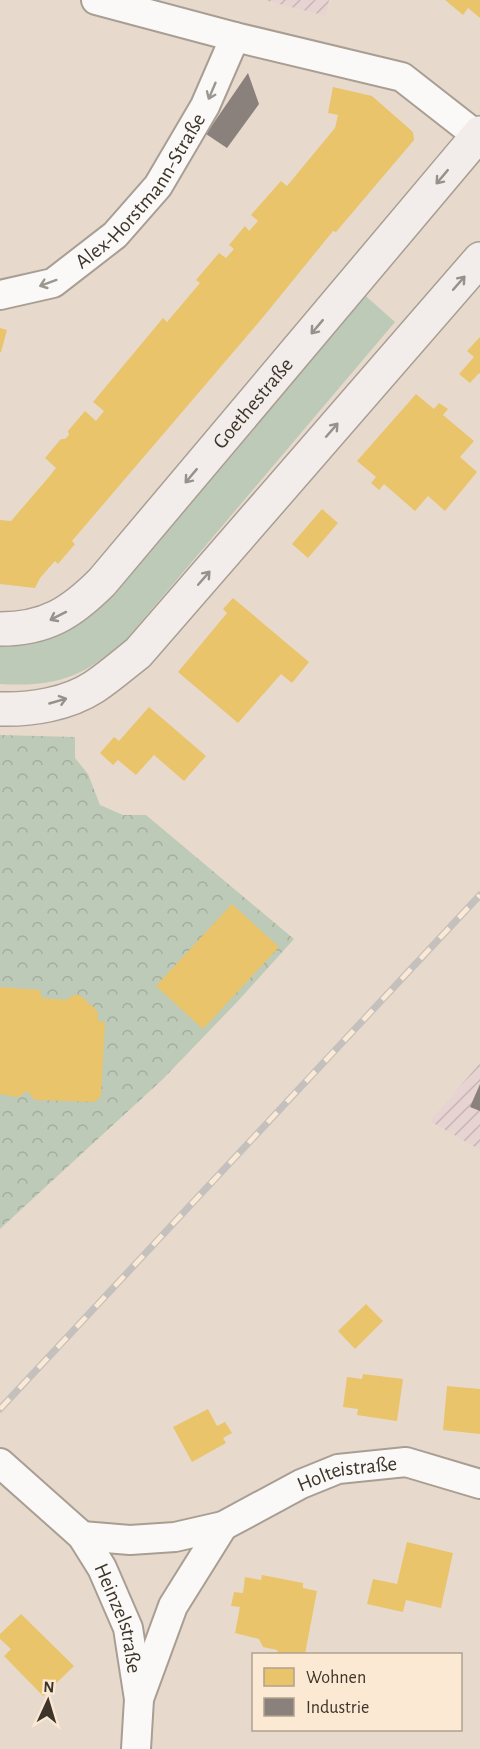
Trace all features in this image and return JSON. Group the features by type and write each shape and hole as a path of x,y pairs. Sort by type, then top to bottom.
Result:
{"street":[{"path":"96,0 235,37 402,77 479,135"},
{"name":"Alex-Horstmann-Straße","path":"0,295 52,283 115,235 158,186 205,106 235,37"},
{"name":"Goethestraße","path":"0,629 40,624 60,616 81,603 102,582 479,135"},
{"path":"0,709 59,702 77,695 93,688 138,653 480,259"},
{"name":"Heinzelstraße","path":"0,1462 82,1536 102,1568 128,1628 139,1699 136,1749"},
{"name":"Holteistraße","path":"82,1536 130,1540 176,1537 223,1526 301,1484 338,1469 406,1462 480,1484"},
{"name":"Holteistraße","path":"139,1699 173,1606 223,1526"}],"shaded area":[{"path":"264,0 329,0 326,16"},
{"path":"480,1063 480,1150 430,1121"}],"green space":[{"path":"359,290 395,322 124,642 94,664 67,678 37,684 0,684 0,639 49,638 70,630"},
{"path":"0,735 75,737 75,758 88,774 100,805 123,815 146,815 294,939 163,1079 0,1229"}],"building: Wohnen":[{"path":"445,0 480,0 480,18 468,8 463,15"},
{"path":"333,87 372,96 413,132 414,140 336,232 333,231 264,316 72,541 75,544 58,564 55,561 40,578 35,588 0,584 0,520 11,521 48,478 56,468 45,458 61,439 69,435 68,431 85,411 96,421 104,411 93,402 163,318 167,322 200,283 196,280 219,253 226,258 234,249 229,245 245,226 249,231 258,221 251,215 281,181 287,186 335,128 338,115 328,113"},
{"path":"0,328 7,330 1,352 0,352"},
{"path":"480,337 480,374 470,383 459,374 474,357 467,351"},
{"path":"416,394 434,409 439,403 448,409 443,415 474,441 460,457 477,472 445,511 428,496 415,511 384,484 379,490 371,483 376,477 357,461"},
{"path":"322,509 338,523 308,558 292,544"},
{"path":"233,598 309,662 292,683 281,674 238,723 178,672 227,613 223,609"},
{"path":"149,707 206,756 184,781 154,755 136,775 118,760 113,765 100,753 114,737 119,741"},
{"path":"232,904 279,947 203,1029 156,986"},
{"path":"0,987 40,990 42,998 66,1000 76,994 87,1000 87,1004 92,1005 98,1013 98,1021 105,1022 101,1096 95,1102 35,1100 27,1091 18,1097 0,1094"},
{"path":"366,1304 383,1321 355,1349 338,1331"},
{"path":"363,1374 403,1379 397,1421 357,1415 358,1409 343,1407 347,1377 362,1379"},
{"path":"447,1386 480,1389 480,1434 443,1430"},
{"path":"208,1409 217,1426 225,1422 232,1433 223,1438 226,1443 192,1462 173,1427"},
{"path":"407,1542 453,1553 441,1608 406,1600 403,1612 367,1604 373,1579 397,1584"},
{"path":"262,1575 303,1583 303,1588 317,1591 305,1653 278,1653 277,1650 263,1647 259,1639 235,1633 240,1607 231,1606 234,1592 243,1593 245,1577 261,1580"},
{"path":"21,1614 74,1666 43,1696 4,1656 11,1649 0,1639 0,1634"}],"building: Industrie":[{"path":"248,73 259,104 227,148 206,134"},
{"path":"480,1084 480,1111 470,1107"}],"railway":[{"path":"0,1409 480,895"}]}
